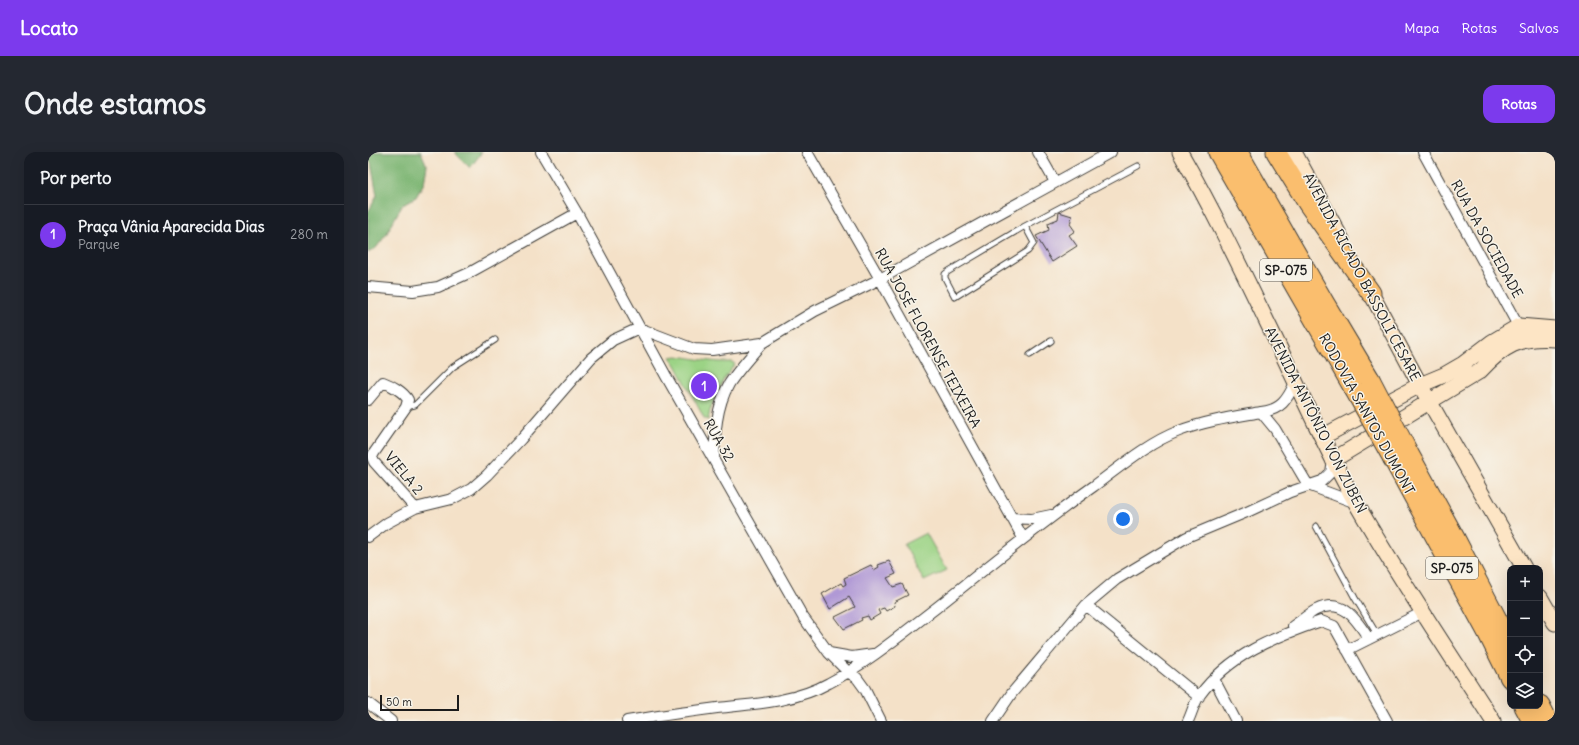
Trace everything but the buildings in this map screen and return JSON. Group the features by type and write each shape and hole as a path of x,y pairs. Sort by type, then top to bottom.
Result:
{"highway":[{"name":"RODOVIA SANTOS DUMONT","path":"1218,152 1354,389 1401,456 1455,538 1507,638"},
{"name":"RODOVIA SANTOS DUMONT","path":"1238,152 1370,379 1401,456 1508,673"},
{"path":"1276,152 1308,204 1371,293"},
{"path":"1526,709 1532,721"},
{"path":"1542,709 1548,721"}],"street":[{"name":"RUA 32","path":"541,152 578,213 639,328 804,617 829,653 848,672 857,678 865,689 881,721"},
{"name":"RUA JOSÉ FLORENSE TEIXEIRA","path":"807,152 880,279 1023,538"},
{"path":"1038,152 1055,182"},
{"path":"714,460 716,425 720,406 729,385 762,343 815,311 880,279 1111,152"},
{"name":"AVENIDA ANTÔNIO VON ZUBEN","path":"1180,152 1248,283 1295,383 1356,503 1423,612 1494,721"},
{"name":"AVENIDA RICADO BASSOLI CESARE","path":"1294,152 1420,385 1522,565"},
{"name":"RUA DA SOCIEDADE","path":"1423,152 1522,333"},
{"path":"368,287 413,291 438,287 469,273 578,213"},
{"path":"368,537 387,523 415,508 452,499 471,489 488,475 521,439 591,358 613,340 639,328 694,348 712,350 762,343"},
{"path":"1322,437 1420,385 1444,375 1463,364 1492,342 1522,333 1555,330"},
{"path":"1522,333 1555,340"},
{"path":"993,721 1012,693 1086,604 1117,579 1187,537 1327,478 1331,472 1333,460 1430,402 1469,376 1480,371 1493,357 1507,347 1522,333"},
{"path":"368,400 381,384 385,383 406,397 408,400 406,407"},
{"path":"627,721 675,713 764,703 804,695 829,684 874,654 917,622 1023,538 1152,443 1179,431 1203,423 1272,411 1281,405 1288,397 1295,383"},
{"name":"VIELA 2","path":"406,407 372,457 374,462 415,508"},
{"path":"1261,412 1275,429 1308,485 1356,503"},
{"path":"1011,518 1032,519 1057,513"},
{"path":"1542,601 1555,623"},
{"path":"1086,604 1198,697"},
{"path":"1284,633 1316,610 1331,605 1342,607 1373,637"},
{"path":"1347,650 1423,612"},
{"path":"1188,721 1198,697 1214,679 1234,661 1251,649 1284,633 1321,621 1334,626 1387,721"},
{"path":"829,653 852,657 874,654"},
{"path":"1214,679 1236,721"},
{"path":"368,703 391,721"}],"lane":[{"path":"1025,226 1034,244 1028,251 955,296 945,278 946,274 950,271 1025,226 1138,166"},
{"path":"406,407 415,405 453,367 495,340"},
{"path":"1030,355 1051,341"},
{"path":"1316,526 1355,598 1373,637"}],"green space":[{"path":"368,152 421,152 427,166 424,183 416,197 402,205 386,235 376,248 368,253 368,212 377,196 371,163 368,160"},
{"path":"454,152 482,152 470,168"},
{"path":"677,356 711,361 732,362 735,364 723,380 719,392 711,406 708,420 704,418 676,365 670,357"},
{"path":"926,533 947,570 924,581 904,544"}],"place":[{"name":"Praça Vânia Aparecida Dias","path":"704,386"}]}
